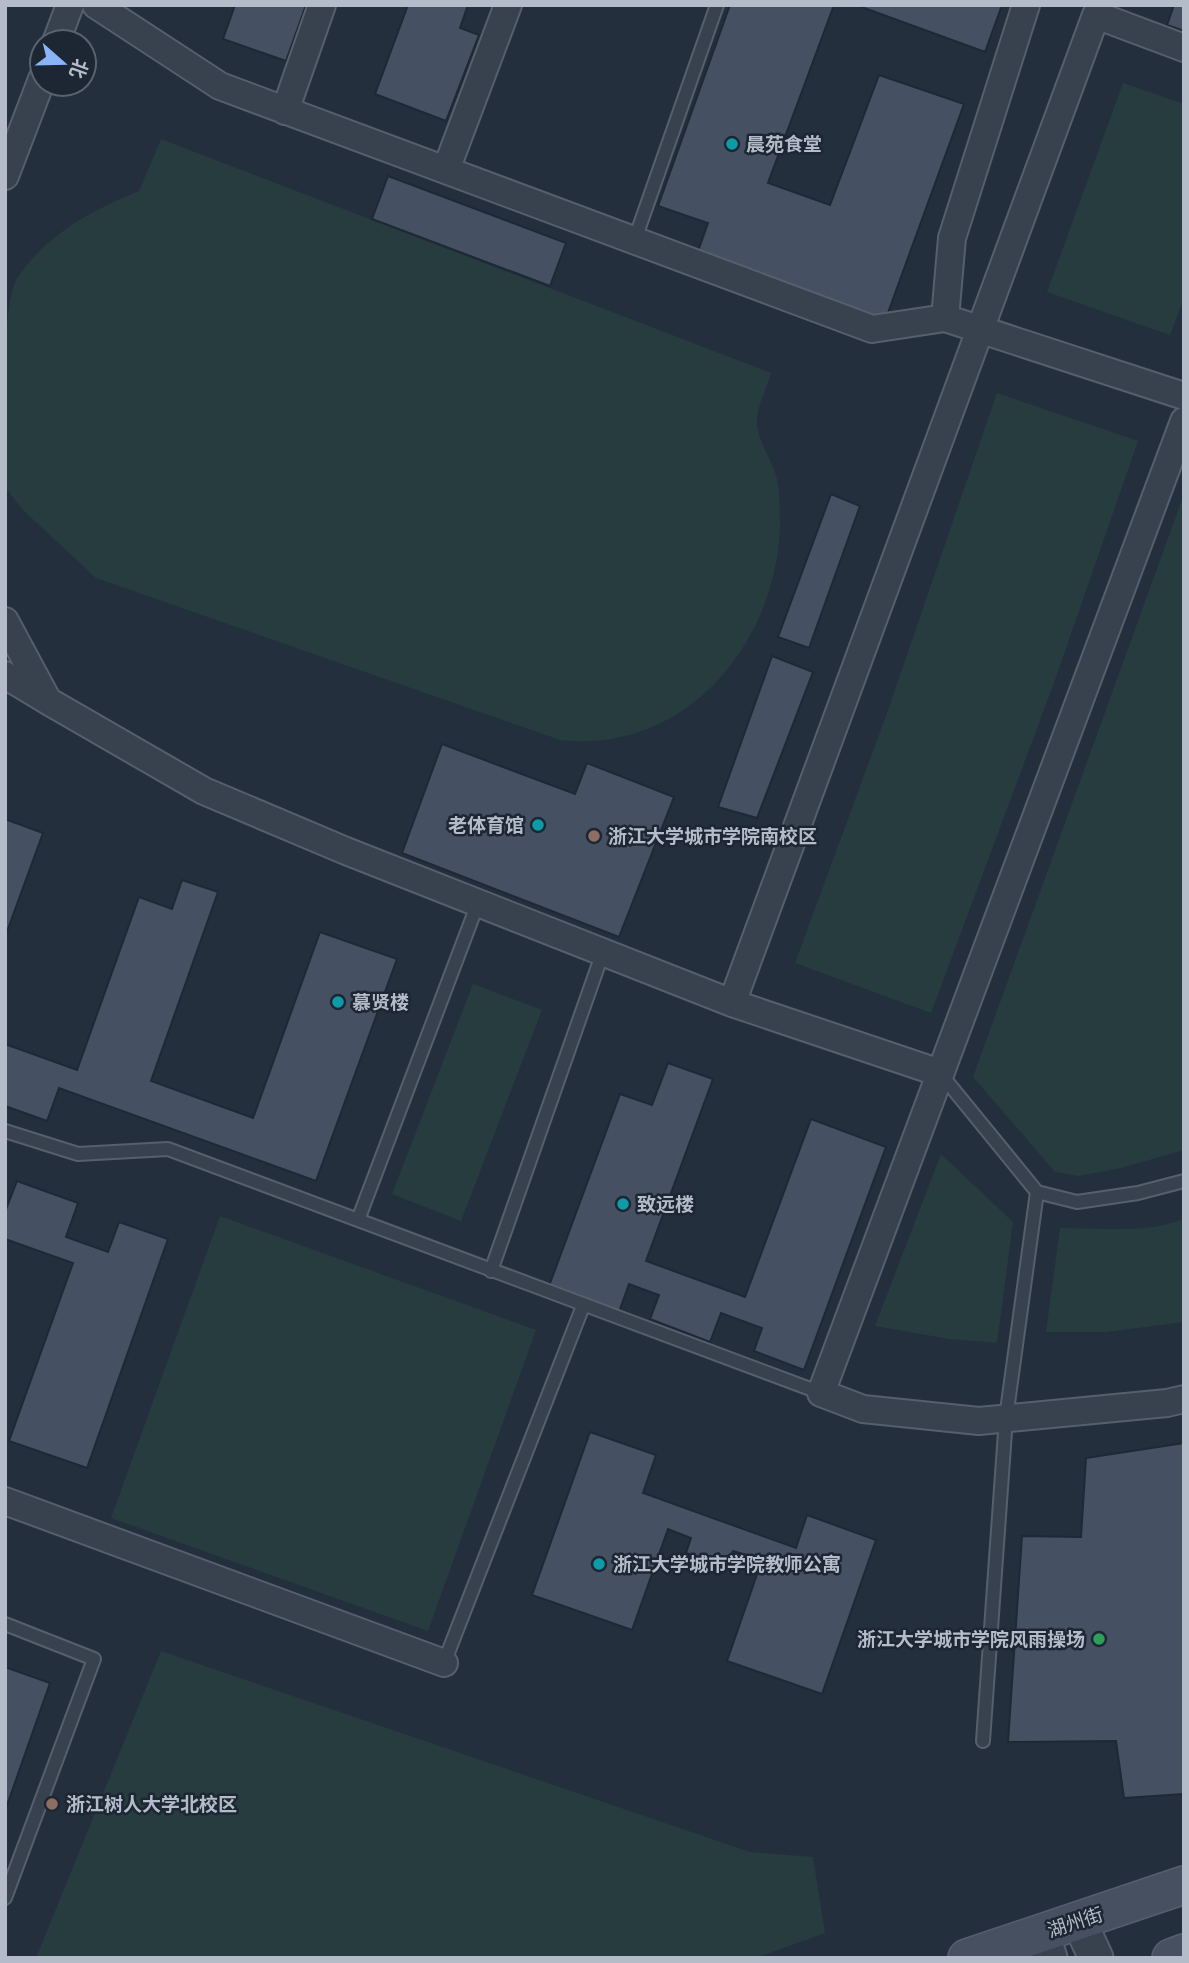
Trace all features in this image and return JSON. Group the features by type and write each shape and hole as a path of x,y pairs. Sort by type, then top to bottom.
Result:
{"main road":[{"name":"湖州街","path":"967,1958 1046,1945 1079,1921 1184,1885"},
{"path":"1171,1958 1184,1953"}],"street":[{"path":"61,28 70,5"},
{"path":"96,5 220,86 872,329 945,318 1184,396"},
{"path":"285,111 322,5"},
{"path":"446,170 508,5"},
{"path":"945,318 952,238 1026,5"},
{"path":"732,1003 1097,10 1184,48"},
{"path":"5,176 35,98"},
{"path":"1184,421 821,1393 863,1409 979,1421 1167,1403 1184,1399"},
{"path":"5,621 48,701"},
{"path":"5,675 204,791 732,1003 940,1073"},
{"path":"5,1501 444,1663"},
{"path":"1079,1921 1096,1958"}],"lane":[{"path":"635,240 717,5"},
{"path":"358,1220 478,903"},
{"path":"491,1271 603,952"},
{"path":"940,1073 1037,1192 1077,1202 1138,1193 1184,1181"},
{"path":"5,1131 78,1154 168,1149 821,1393"},
{"path":"984,1741 1006,1418 1037,1192"},
{"path":"444,1663 583,1306"},
{"path":"5,1624 94,1659 6,1893"}],"green space":[{"path":"1123,83 1184,104 1184,299 1170,335 1047,292"},
{"path":"161,139 771,373 759,408 757,426 775,472 779,491 780,527 774,571 761,612 741,650 715,683 683,710 646,730 605,740 560,740 96,578 22,509 5,487 5,348 11,296 16,280 55,237 87,216 139,191"},
{"path":"997,393 1138,441 1055,680 931,1013 795,963 887,713"},
{"path":"1184,494 1184,1150 1121,1168 1079,1176 1055,1172 973,1077"},
{"path":"473,984 542,1010 461,1221 392,1194"},
{"path":"941,1154 1013,1222 997,1343 949,1339 875,1326"},
{"path":"220,1216 536,1330 428,1631 111,1518"},
{"path":"1184,1219 1184,1322 1106,1332 1046,1332 1060,1228 1154,1227"},
{"path":"161,1651 750,1852 813,1857 825,1933 756,1958 36,1958"}],"building":[{"path":"235,5 306,5 286,61 223,39"},
{"path":"408,5 468,5 460,28 479,35 446,121 375,94"},
{"name":"晨苑食堂","path":"730,5 834,5 768,183 830,205 879,75 964,104 885,321 697,254 708,223 658,206"},
{"path":"856,5 1002,5 985,52"},
{"path":"1174,5 1184,5 1184,31 1167,25"},
{"path":"388,176 566,243 550,286 372,219"},
{"path":"831,494 860,506 809,648 778,637"},
{"path":"772,656 813,672 757,818 718,807"},
{"name":"老体育馆","path":"442,744 575,794 587,763 674,797 619,937 402,853"},
{"path":"5,819 43,833 5,937"},
{"name":"慕贤楼","path":"182,880 218,892 151,1081 253,1118 320,932 397,959 316,1181 59,1088 47,1121 5,1106 5,1044 77,1070 139,897 172,909"},
{"name":"致远楼","path":"668,1063 713,1079 646,1261 745,1297 811,1119 886,1147 804,1370 754,1351 762,1328 721,1313 710,1342 650,1319 659,1295 629,1284 619,1312 549,1286 620,1094 652,1105"},
{"path":"17,1181 78,1203 66,1237 108,1252 119,1222 168,1239 87,1468 9,1441 73,1263 5,1239 5,1212"},
{"name":"浙江大学城市学院教师公寓","path":"590,1432 656,1455 643,1493 796,1548 807,1515 876,1540 822,1694 727,1661 762,1560 733,1551 727,1568 686,1553 691,1538 668,1529 632,1630 532,1595"},
{"name":"浙江大学城市学院风雨操场","path":"1184,1443 1184,1794 1124,1798 1116,1741 1008,1742 1022,1536 1081,1537 1086,1458"},
{"path":"5,1667 50,1683 5,1811"}],"place":[{"name":"晨苑食堂","path":"732,144"},
{"name":"老体育馆","path":"538,825"},
{"name":"浙江大学城市学院南校区","path":"594,836"},
{"name":"慕贤楼","path":"338,1002"},
{"name":"致远楼","path":"623,1204"},
{"name":"浙江大学城市学院教师公寓","path":"599,1564"},
{"name":"浙江大学城市学院风雨操场","path":"1099,1639"},
{"name":"浙江树人大学北校区","path":"52,1804"}]}
